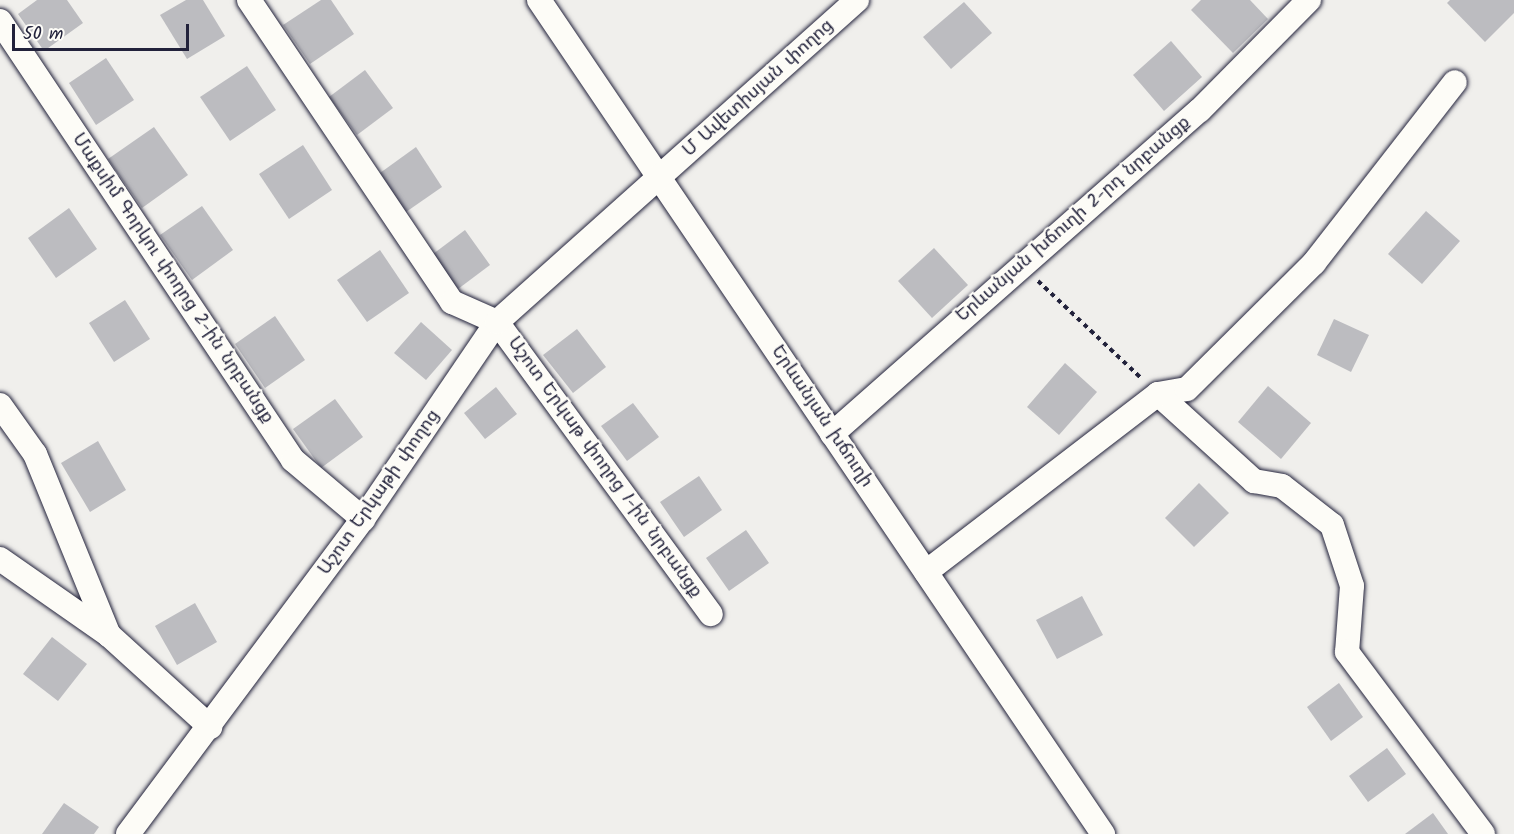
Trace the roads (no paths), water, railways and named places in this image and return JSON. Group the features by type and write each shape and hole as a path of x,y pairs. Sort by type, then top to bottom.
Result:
{"street":[{"path":"249,0 452,302 497,322"},
{"name":"Երևանյան խճուղի","path":"539,0 1102,834"},
{"name":"Մ Ավետիսյան փողոց","path":"660,179 857,0"},
{"name":"Երևանյան խճուղի 2-րդ նրբանցք","path":"832,434 1021,265 1200,110 1309,0"},
{"name":"Մաքսիմ Գորկու փողոց 2-ին նրբանցք","path":"0,21 293,460 363,519"},
{"path":"926,572 1158,394 1187,389 1314,263 1455,82"},
{"name":"Աշոտ Երկաթի փողոց","path":"128,834 363,519 497,322 660,179"},
{"name":"Աշոտ Երկաթ փողոց 1-ին նրբանցք","path":"497,322 711,614"},
{"path":"1158,394 1254,482 1282,486 1332,525 1352,585 1347,652 1483,834"},
{"path":"0,405 35,454 109,634"},
{"path":"0,560 109,634 210,727"}]}
